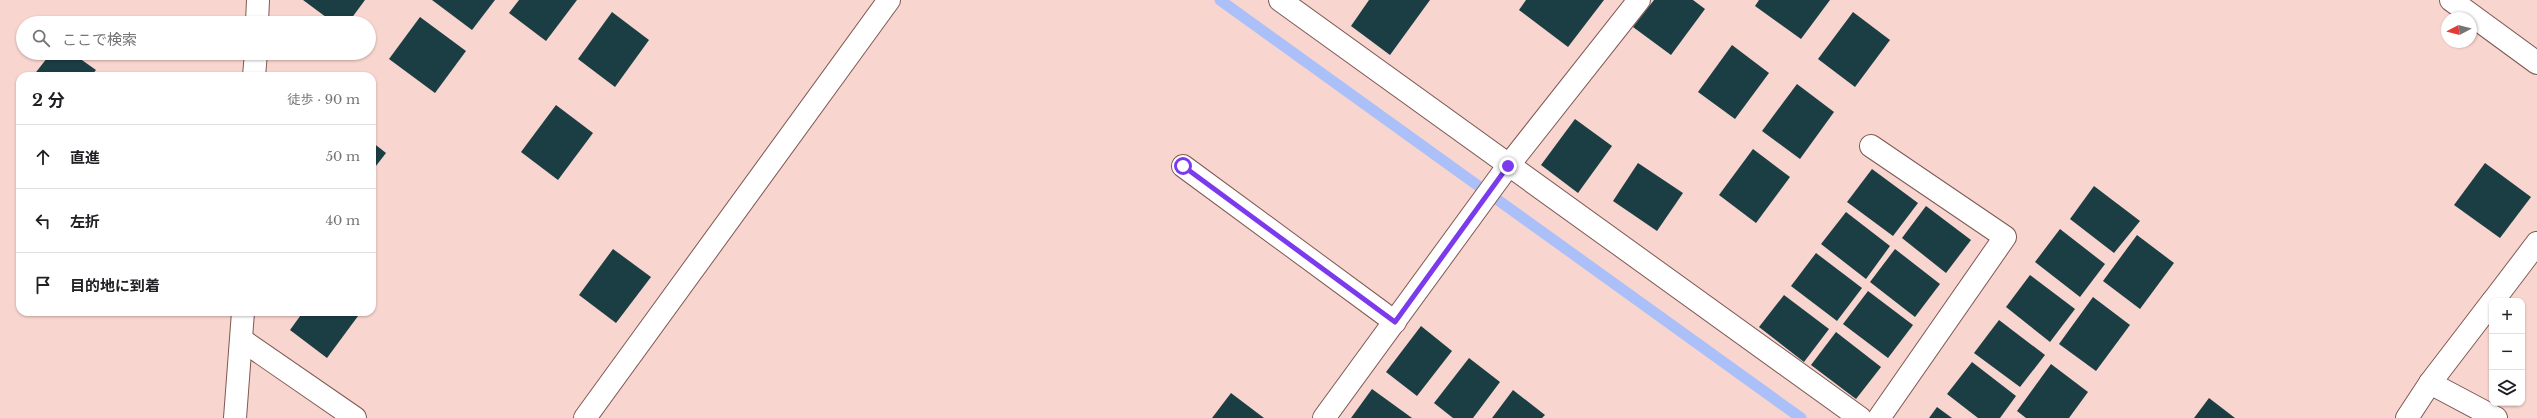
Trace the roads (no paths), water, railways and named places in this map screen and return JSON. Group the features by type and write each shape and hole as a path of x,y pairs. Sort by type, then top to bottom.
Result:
{"street":[{"path":"257,16 258,0"},
{"path":"585,418 888,0"},
{"path":"1280,0 1508,166 1860,418"},
{"path":"1324,418 1508,166 1639,0"},
{"path":"2450,0 2537,63"},
{"path":"254,72 255,60"},
{"path":"1871,146 2005,237 1879,418"},
{"path":"1183,166 1395,322"},
{"path":"2494,298 2537,243"},
{"path":"2407,418 2430,383 2489,305"},
{"path":"235,418 243,316"},
{"path":"242,340 355,418"},
{"path":"2430,383 2496,418"}],"waterway":[{"path":"1220,0 1801,418"}]}
